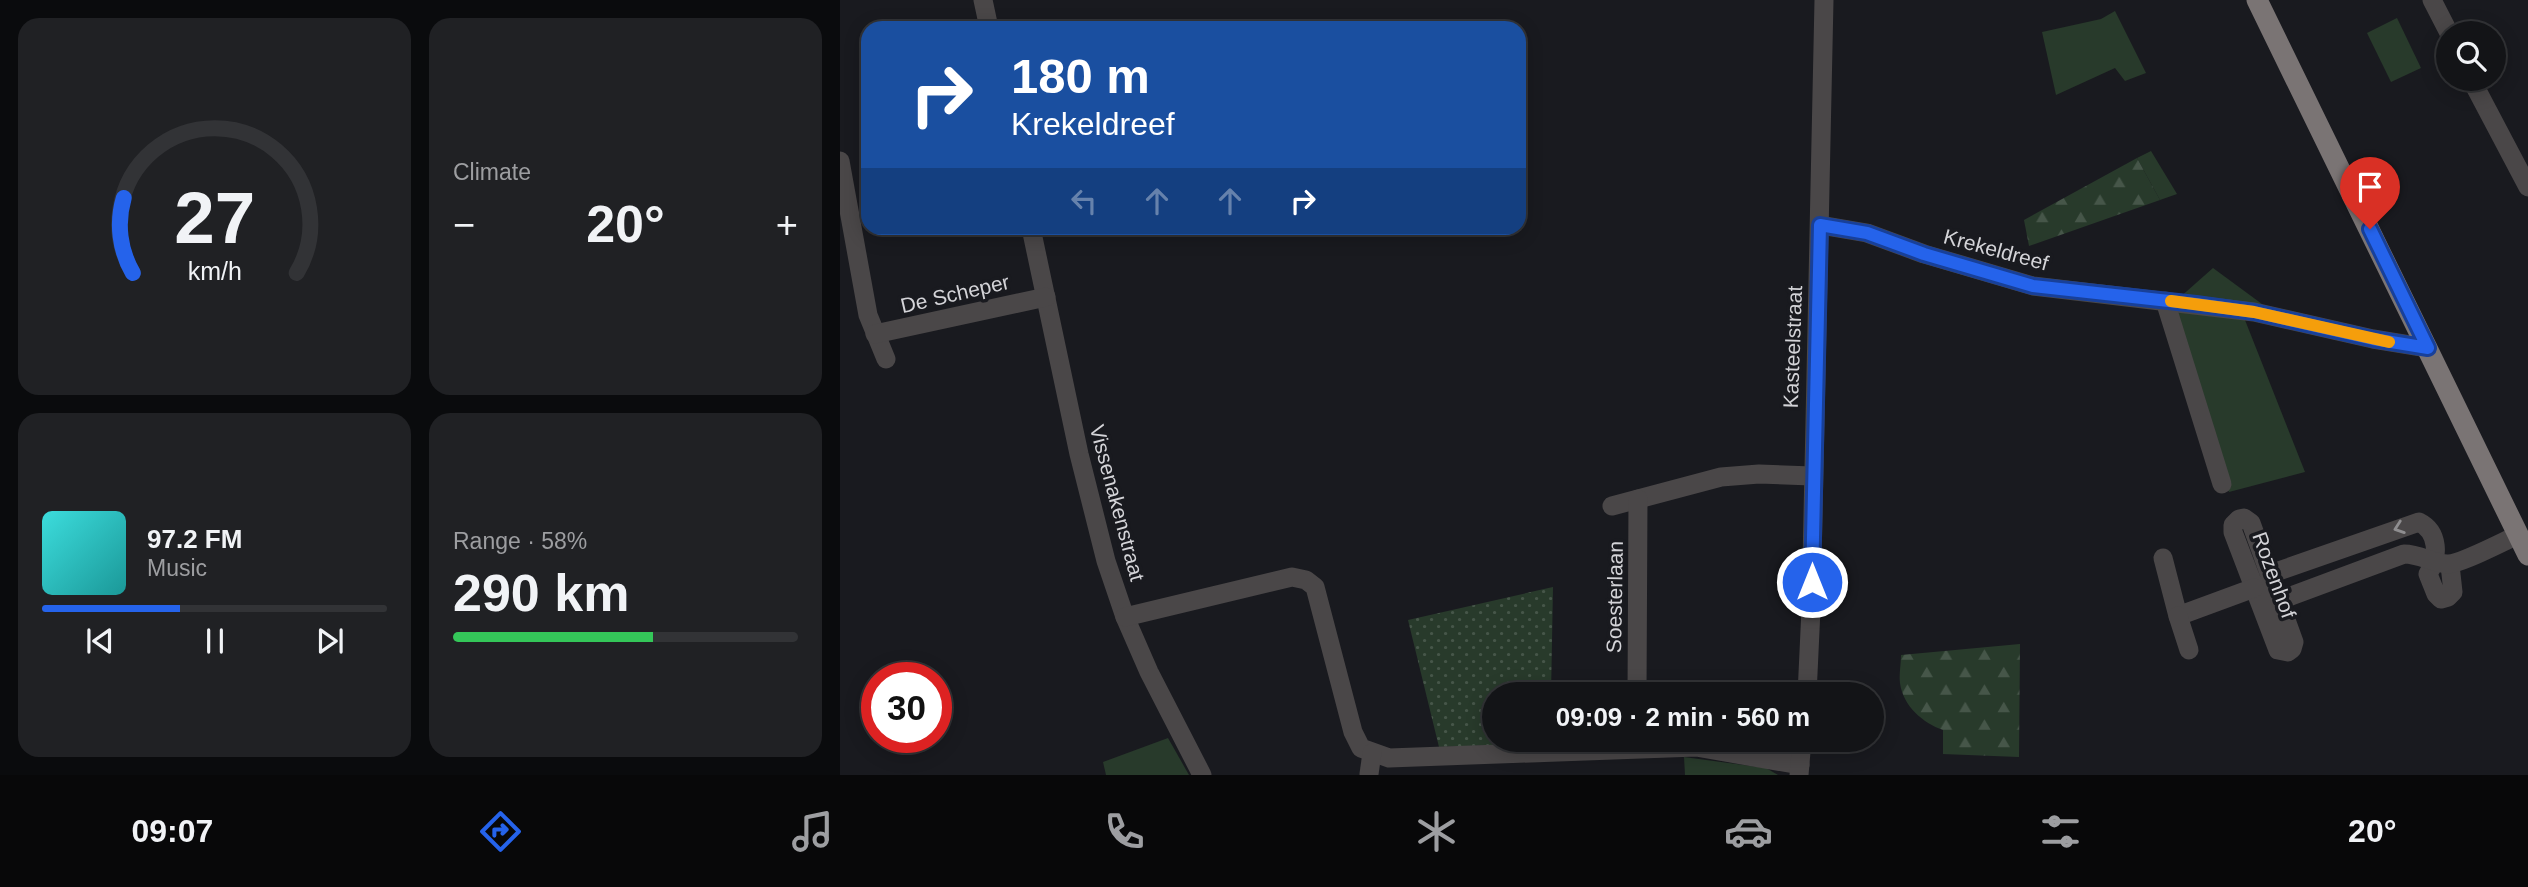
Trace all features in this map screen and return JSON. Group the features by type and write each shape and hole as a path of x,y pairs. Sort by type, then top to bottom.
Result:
{"main road":[{"path":"2257,0 2528,555"}],"street":[{"path":"983,0 988,21"},
{"name":"Kasteelstraat","path":"1808,682 1824,0"},
{"path":"2432,0 2443,21"},
{"path":"2477,91 2528,187"},
{"path":"840,160 844,210 868,315 886,359"},
{"name":"Krekeldreef","path":"1820,225 1867,233 1924,254 2033,286 2254,312 2373,339 2428,348"},
{"name":"Vissenakenstraat","path":"1033,235 1092,511 1125,617 1169,715 1202,775"},
{"name":"De Scheper","path":"875,334 1046,297"},
{"path":"2165,300 2222,484"},
{"path":"1612,506 1721,477 1759,474 1812,477"},
{"name":"Soesterlaan","path":"1637,682 1638,499"},
{"name":"Rozenhof","path":"2244,518 2251,523 2270,574 2294,642 2288,652 2278,650 2233,532 2233,525 2239,519 2244,518"},
{"name":"Rozenhof","path":"2270,574 2419,522 2427,526 2443,563"},
{"path":"2443,563 2518,535"},
{"name":"Rozenhof","path":"2280,600 2404,554 2414,554 2443,563"},
{"path":"2163,558 2189,650"},
{"path":"1125,617 1292,577 1306,580 1315,587 1353,732 1361,748 1389,758 1503,752"},
{"path":"2178,616 2254,588"},
{"path":"1718,752 1799,770 1801,752"},
{"path":"1368,774 1372,753"}],"green space":[{"path":"2115,11 2146,73 2125,81 2115,68 2056,95 2042,32 2101,19"},
{"path":"2397,18 2421,68 2391,82 2367,33"},
{"path":"2151,151 2177,194 2160,200 2137,158"},
{"path":"2137,158 2160,200 2029,246 2024,220"},
{"path":"2213,268 2262,304 2178,299"},
{"path":"2172,307 2243,315 2305,472 2229,492"},
{"path":"1553,587 1551,682 1482,682 1482,745 1439,747 1408,620"},
{"path":"2020,644 2019,757 1943,754 1943,730 1928,723 1905,699 1900,680 1901,655"},
{"path":"1168,738 1189,775 1106,775 1103,762"},
{"path":"1684,757 1766,768 1778,775 1685,775"}],"slow traffic":[{"path":"2171,301 2254,312 2389,342"}],"route":[{"path":"1812,582 1820,225 1867,233 1924,254 2033,286 2254,312 2373,339 2428,348 2370,229"}]}
